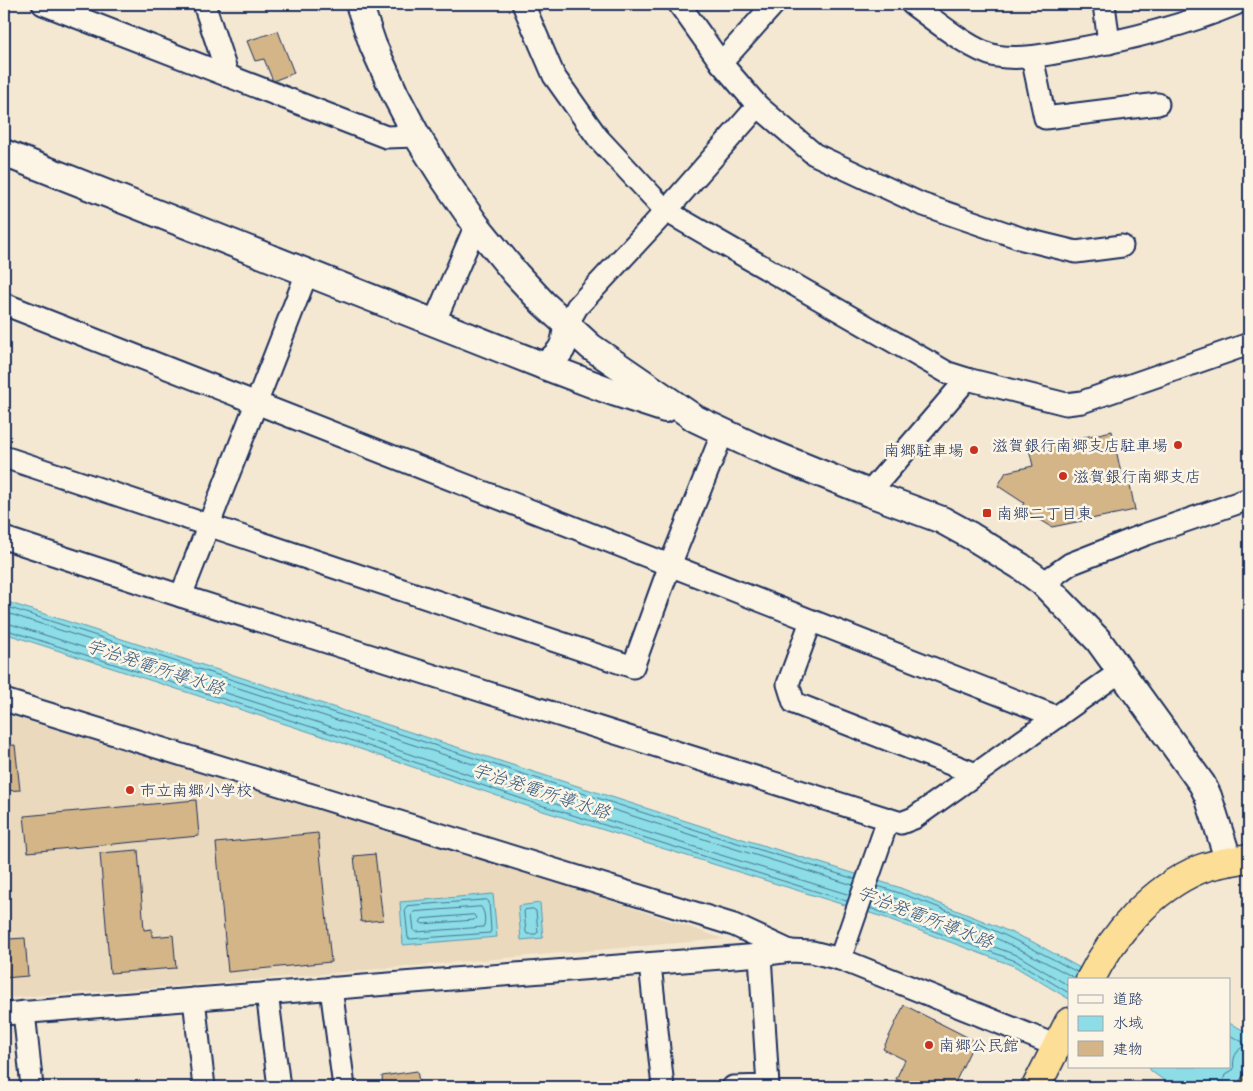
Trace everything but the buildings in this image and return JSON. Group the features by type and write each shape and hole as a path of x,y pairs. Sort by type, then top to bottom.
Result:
{"highway":[{"path":"1094,974 1122,931 1160,893 1181,878 1203,868 1239,860"},
{"path":"1036,1087 1068,1024"}],"street":[{"path":"43,4 85,12 228,76 386,137 417,136"},
{"path":"204,4 228,76"},
{"path":"359,4 373,45 395,94 417,136 444,180 476,225 523,281 591,347 696,419"},
{"path":"523,4 554,76 598,138 666,211 948,373 1066,404 1082,402 1249,344"},
{"path":"679,4 721,63 758,106 814,154 921,204 1023,239 1076,252 1122,246"},
{"path":"721,63 774,4"},
{"path":"912,4 972,46 994,56 1032,57 1156,32 1236,4"},
{"path":"1104,4 1109,43"},
{"path":"1032,57 1045,118 1158,104"},
{"path":"544,366 556,356 566,342 567,325 577,307 666,211 758,106"},
{"path":"4,153 544,366 613,392 696,419 869,493 942,520 979,541 1043,583 1098,640 1202,784 1239,860"},
{"path":"434,323 476,225"},
{"path":"180,596 307,272"},
{"path":"4,304 1057,717"},
{"path":"869,493 967,379"},
{"path":"4,457 633,667 670,565 723,432"},
{"path":"1043,583 1070,564 1144,535 1249,499"},
{"path":"4,538 180,596 888,820 901,822 914,818 1120,671"},
{"path":"811,621 788,684 794,702 976,774"},
{"path":"4,700 734,925 790,951"},
{"path":"840,959 888,820"},
{"path":"32,1087 14,1013 650,964 790,951 812,952 840,959 1057,1046"},
{"path":"733,1087 768,1086 760,955"},
{"path":"650,964 663,1087"},
{"path":"331,988 344,1087"},
{"path":"267,994 279,1087"},
{"path":"194,999 204,1087"}],"shaded area":[{"name":"市立南郷小学校","path":"4,714 509,866 724,939 193,985 4,998"}],"water":[{"name":"宇治発電所導水路","path":"4,601 720,832 898,887 1033,942 1098,978 1068,978 1068,998 1014,966 886,918 530,807 319,735 4,633"},
{"path":"493,894 497,937 403,945 400,902"},
{"path":"540,903 543,938 521,940 518,906"},
{"path":"1230,1024 1249,1033 1249,1058 1246,1057 1244,1063 1249,1065 1239,1083 1235,1081 1231,1087 1173,1087 1150,1068 1230,1068"}],"place":[{"name":"滋賀銀行南郷支店駐車場","path":"1178,445"},
{"name":"南郷駐車場","path":"974,450"},
{"name":"滋賀銀行南郷支店","path":"1063,476"},
{"name":"南郷二丁目東","path":"987,513"},
{"name":"市立南郷小学校","path":"130,790"},
{"name":"南郷公民館","path":"929,1045"}]}
